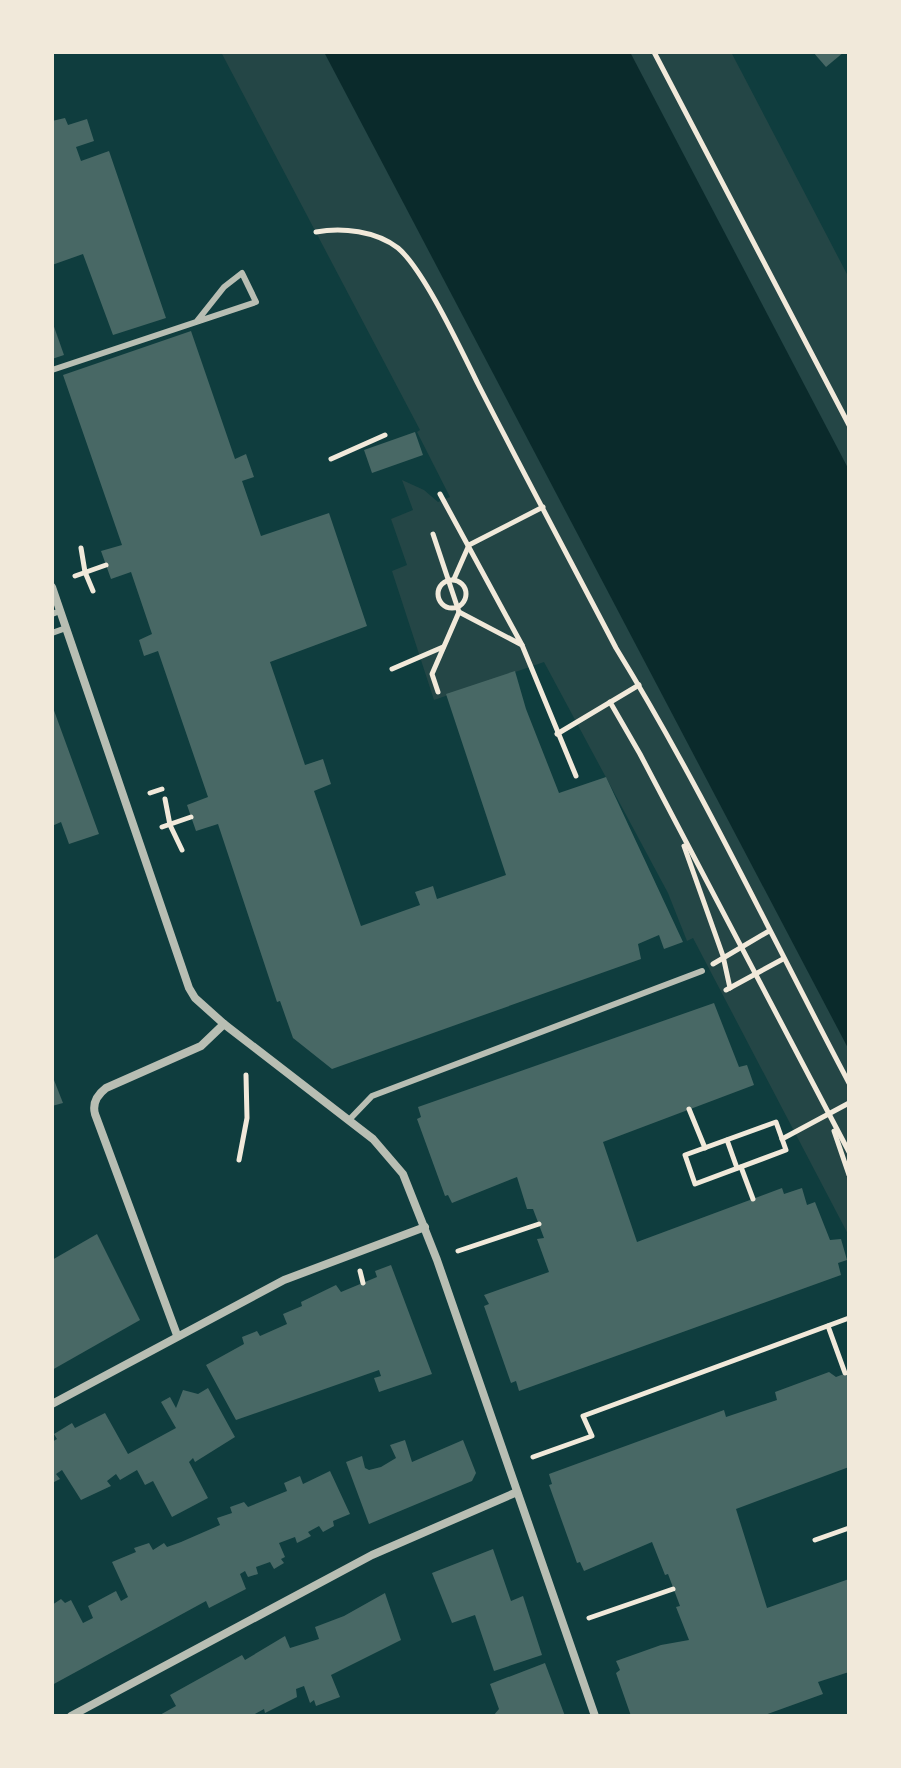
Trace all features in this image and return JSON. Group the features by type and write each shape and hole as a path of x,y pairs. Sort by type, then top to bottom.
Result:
{"street":[{"path":"52,587 56,613 66,628 184,976 195,998 349,1120 395,1163 411,1191 595,1716"},
{"path":"177,1335 129,1209 94,1104 106,1088 201,1046 224,1024"},
{"path":"52,1404 177,1335 303,1271 425,1227"},
{"path":"71,1716 372,1555 517,1492"}],"lane":[{"path":"52,370 256,302 242,273 224,287 197,321"},
{"path":"52,633 66,628"},
{"path":"349,1120 372,1096 705,969"}],"path":[{"path":"654,52 849,425"},
{"path":"316,232 342,230 366,234 388,242 406,256 453,335 849,1083"},
{"path":"331,459 385,435"},
{"path":"440,494 522,645 576,776"},
{"path":"522,645 445,606 439,599 438,589 452,579 469,545 543,507"},
{"path":"433,534 452,579 458,610"},
{"path":"81,548 85,572 93,591"},
{"path":"75,576 106,565"},
{"path":"438,692 432,674 467,594 463,583 452,579"},
{"path":"392,669 443,647"},
{"path":"557,734 639,685"},
{"path":"610,702 849,1152"},
{"path":"150,793 162,789"},
{"path":"165,799 170,825 182,850"},
{"path":"162,827 191,817"},
{"path":"682,838 723,956 728,989 783,959"},
{"path":"705,969 769,931"},
{"path":"239,1160 247,1118 246,1075"},
{"path":"782,1139 849,1103"},
{"path":"689,1109 705,1148"},
{"path":"828,1115 849,1175"},
{"path":"776,1122 786,1150 695,1184 685,1155 705,1148 776,1122"},
{"path":"727,1140 753,1199"},
{"path":"458,1251 539,1224"},
{"path":"360,1271 363,1283"},
{"path":"533,1457 592,1436 583,1416 849,1318"},
{"path":"828,1326 845,1373"},
{"path":"815,1540 849,1528"},
{"path":"589,1618 673,1589"}],"shaded area":[{"path":"221,52 731,52 849,278 849,1236 693,938 687,941 668,893 544,662 434,700 392,571 407,565 391,519 413,510 402,480 424,490 438,502 450,497 417,432 420,430"},
{"path":"324,52 630,52 849,470 849,1050"}],"building":[{"path":"813,52 844,52 826,67"},
{"path":"65,118 68,125 87,119 94,141 76,147 81,161 109,151 166,318 113,335 83,254 52,265 52,121"},
{"path":"52,321 64,355 52,359"},
{"path":"191,331 235,459 246,454 254,477 242,481 261,536 329,513 367,626 270,662 305,765 323,759 331,784 314,791 361,926 420,905 415,892 433,886 437,899 506,875 446,694 515,671 526,709 559,793 606,777 683,942 664,949 659,935 638,944 641,959 332,1069 293,1038 280,1001 277,1002 218,824 196,831 187,805 208,797 158,651 144,656 139,640 152,634 131,572 111,579 101,551 122,545 63,375"},
{"path":"415,432 423,455 372,473 364,450"},
{"path":"52,705 99,834 69,844 61,822 52,826"},
{"path":"714,1003 739,1067 747,1065 754,1085 603,1142 637,1242 782,1188 784,1194 802,1188 807,1205 815,1202 830,1240 841,1239 847,1260 838,1263 841,1275 519,1391 516,1381 511,1383 484,1306 489,1304 484,1295 549,1272 537,1239 544,1238 533,1209 527,1209 517,1177 452,1203 448,1195 445,1196 417,1119 421,1117 418,1107"},
{"path":"52,1075 63,1103 52,1106"},
{"path":"97,1234 140,1320 52,1370 52,1260"},
{"path":"391,1265 432,1374 379,1392 374,1378 381,1376 379,1370 236,1420 206,1365 244,1344 242,1337 257,1331 260,1336 287,1324 283,1314 302,1306 301,1302 336,1285 341,1292 377,1277 375,1271"},
{"path":"829,1372 836,1377 849,1372 849,1467 736,1509 767,1608 849,1579 849,1672 818,1682 823,1694 762,1716 631,1716 616,1673 620,1670 616,1661 661,1645 689,1640 676,1607 680,1606 652,1542 584,1571 580,1562 577,1563 549,1485 552,1484 549,1474 724,1410 726,1417 777,1400 775,1392"},
{"path":"208,1388 235,1437 195,1462 193,1458 189,1462 208,1498 172,1517 153,1481 145,1485 137,1470 120,1480 116,1474 107,1481 111,1486 81,1500 62,1470 56,1474 60,1479 52,1483 52,1442 57,1439 54,1434 72,1423 75,1428 105,1413 128,1454 176,1428 161,1402 170,1397 176,1408 183,1390 198,1394"},
{"path":"405,1440 412,1462 463,1440 476,1473 472,1481 369,1524 346,1462 362,1456 365,1468 381,1467 396,1458 390,1445"},
{"path":"330,1471 350,1514 333,1521 334,1526 323,1532 319,1526 308,1532 311,1536 297,1543 295,1537 279,1543 285,1557 281,1559 284,1563 274,1569 270,1562 256,1567 258,1574 248,1577 245,1571 240,1574 246,1589 209,1608 206,1601 52,1685 52,1605 61,1599 65,1603 71,1600 83,1623 93,1618 88,1606 116,1591 121,1601 128,1597 112,1562 136,1552 134,1548 149,1543 153,1550 164,1543 167,1547 181,1542 220,1525 217,1518 232,1513 230,1507 244,1502 248,1507 287,1491 284,1483 300,1476 303,1484"},
{"path":"493,1549 511,1601 523,1596 542,1655 494,1671 475,1615 452,1623 432,1573"},
{"path":"385,1593 401,1640 331,1675 340,1697 316,1706 314,1700 310,1703 304,1686 296,1689 297,1697 265,1713 264,1709 251,1716 158,1716 176,1706 170,1695 242,1655 245,1660 285,1636 290,1648 319,1639 315,1627 344,1616"},
{"path":"545,1663 565,1716 493,1716 499,1709 490,1684"}]}
